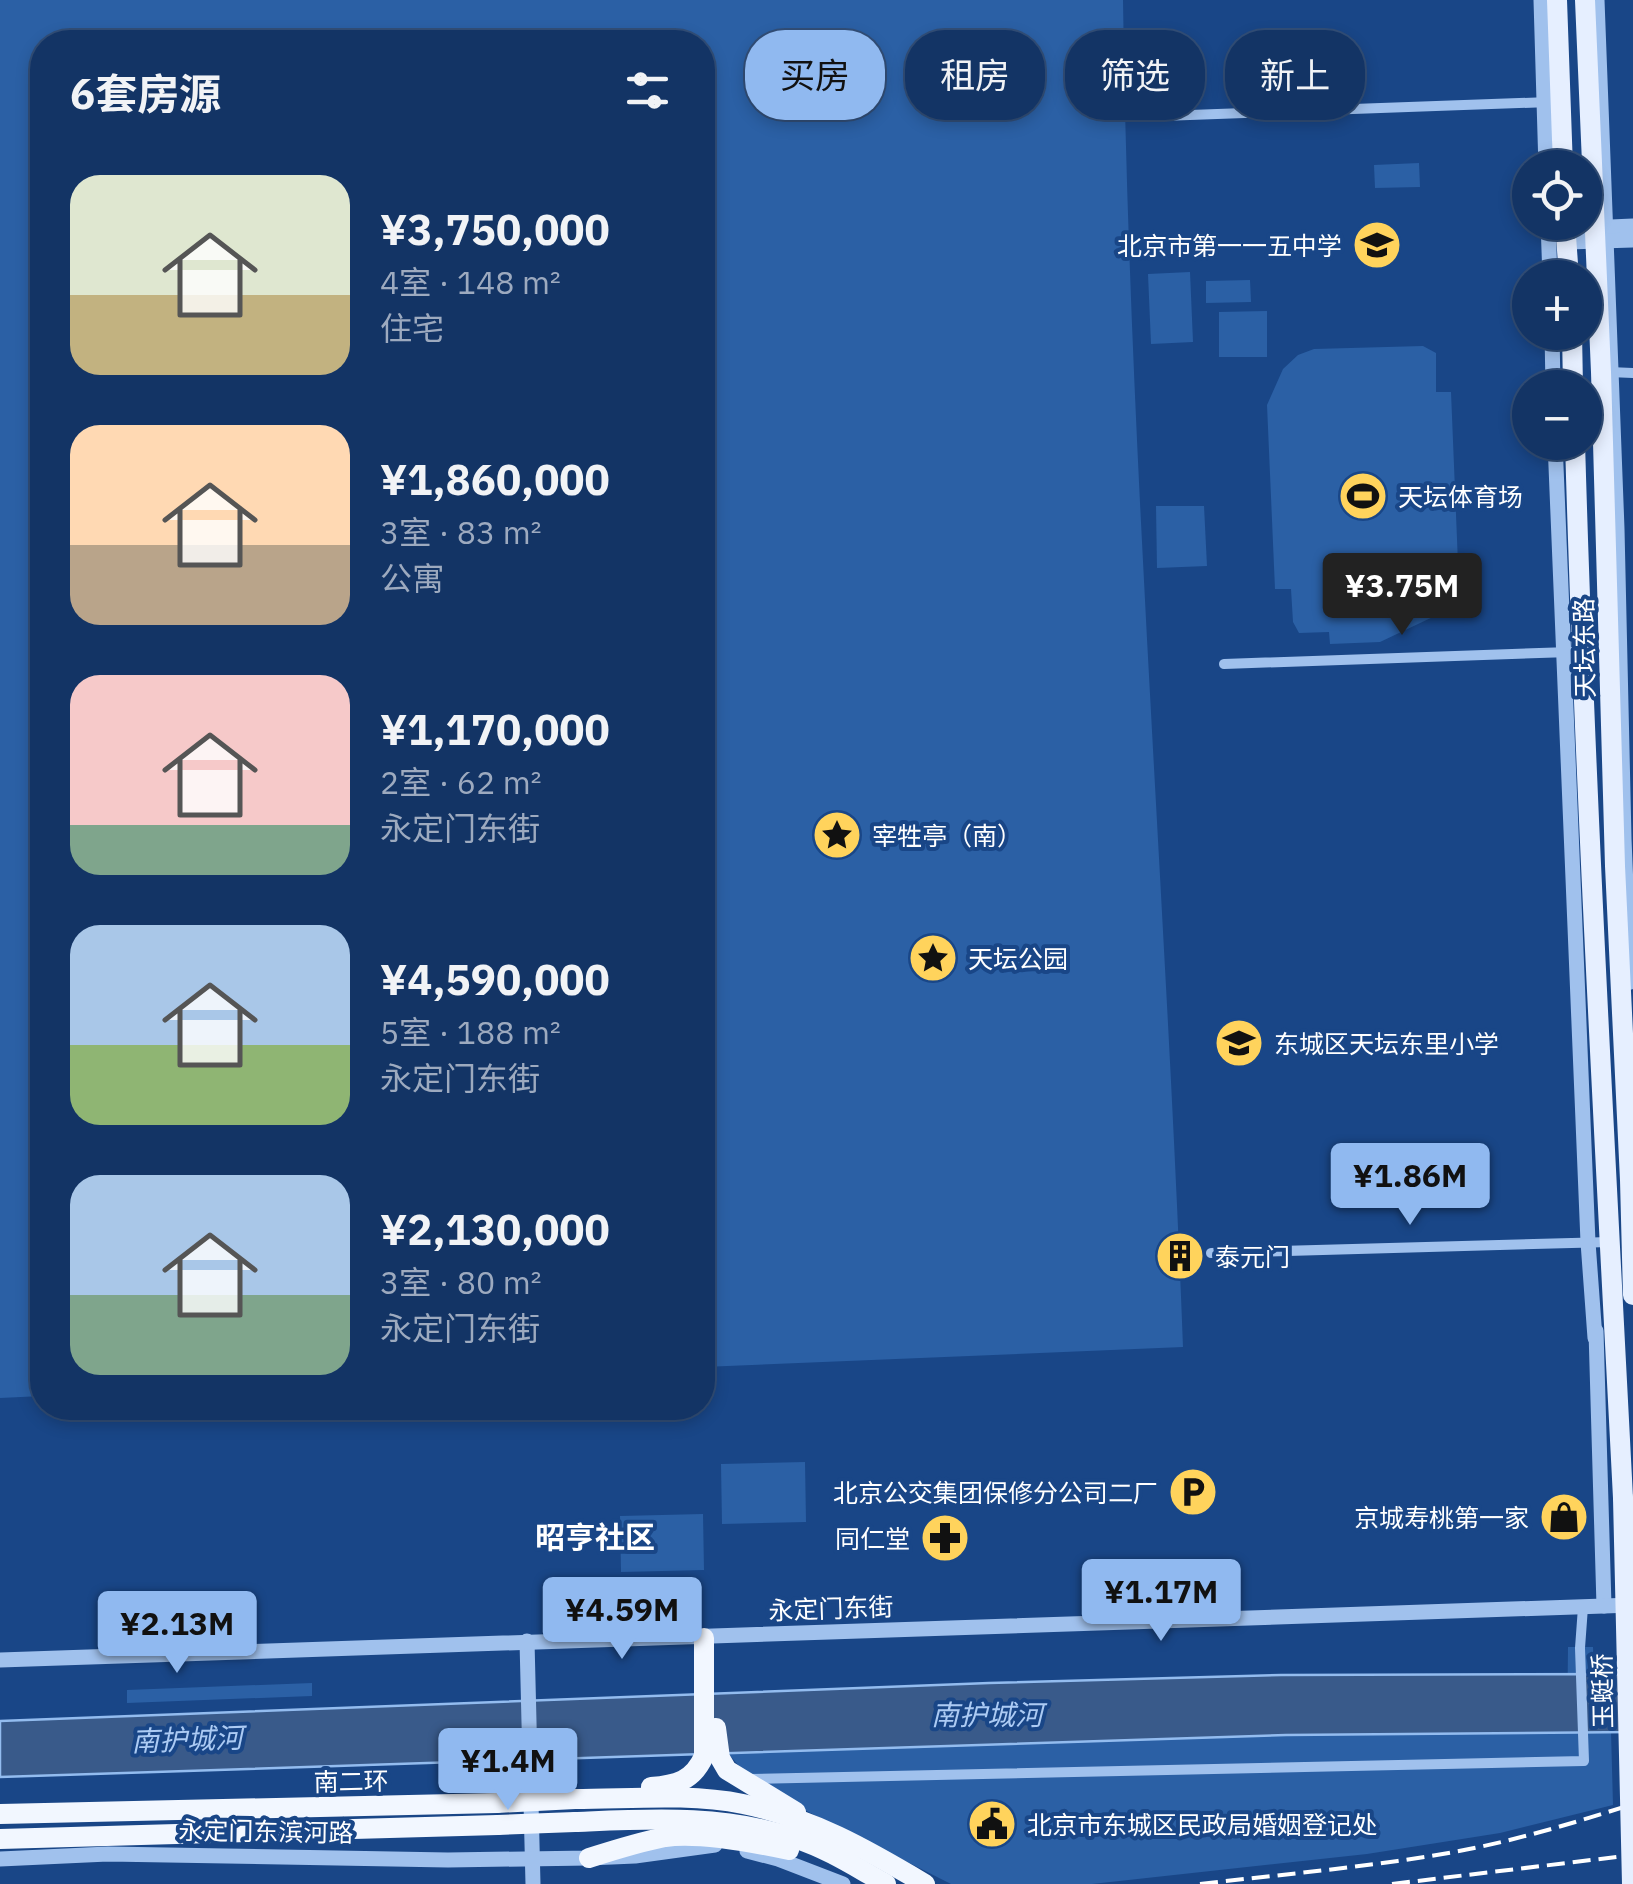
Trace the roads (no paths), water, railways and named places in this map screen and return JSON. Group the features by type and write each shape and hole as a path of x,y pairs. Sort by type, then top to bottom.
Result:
{"highway":[{"path":"574,1800 670,1786 684,1782 696,1770 704,1756 710,1638"},
{"path":"710,1672 720,1758 733,1774 814,1824"},
{"name":"南二环","path":"0,1814 684,1798 743,1804 814,1824 925,1884"},
{"name":"南二环","path":"0,1839 708,1820 737,1823 797,1839 884,1883"},
{"path":"589,1858 670,1836 724,1840 789,1850 884,1883"}],"main road":[{"path":"1557,0 1552,102 1560,150"},
{"name":"天坛东路","path":"1586,0 1596,150"},
{"name":"天坛东路","path":"1601,240 1621,639 1633,1294"},
{"name":"天坛东路","path":"1575,460 1572,652 1599,1242 1623,1498"},
{"name":"玉蜓桥","path":"1623,1498 1632,1884"}],"street":[{"path":"1541,0 1552,102 1548,150"},
{"path":"1597,0 1600,150"},
{"path":"1205,114 1552,102"},
{"path":"1602,234 1633,226"},
{"path":"1602,234 1633,240"},
{"path":"1606,372 1633,372"},
{"path":"1224,664 1572,652 1556,460"},
{"path":"1625,866 1633,1042"},
{"path":"1211,1254 1599,1242 1595,1338 1604,1606"},
{"path":"1602,1561 1633,1560"},
{"name":"永定门东街","path":"0,1660 1633,1605"},
{"path":"733,1774 1584,1760 1582,1607"},
{"path":"526,1642 533,1884"},
{"path":"589,1858 722,1845 778,1859 843,1884"},
{"name":"永定门东滨河路","path":"0,1860 126,1854 448,1860 589,1858"}],"water":[{"name":"南护城河","path":"1633,1674 1633,1732 1286,1735 0,1777 0,1721 989,1683 1281,1675"}],"railway":[{"path":"1200,1884 1454,1852 1544,1831 1633,1804"},
{"path":"1392,1884 1633,1855"}],"place":[{"name":"北京市第一一五中学","path":"1377,245"},
{"name":"天坛体育场","path":"1363,496"},
{"name":"宰牲亭（南）","path":"837,835"},
{"name":"天坛公园","path":"933,958"},
{"name":"东城区天坛东里小学","path":"1239,1043"},
{"name":"泰元门","path":"1180,1256"},
{"name":"北京公交集团保修分公司二厂","path":"1193,1492"},
{"name":"京城寿桃第一家","path":"1564,1517"},
{"name":"同仁堂","path":"945,1538"},
{"name":"北京市东城区民政局婚姻登记处","path":"992,1824"}],"district":[{"name":"昭亨社区","path":"595,1536"}]}
